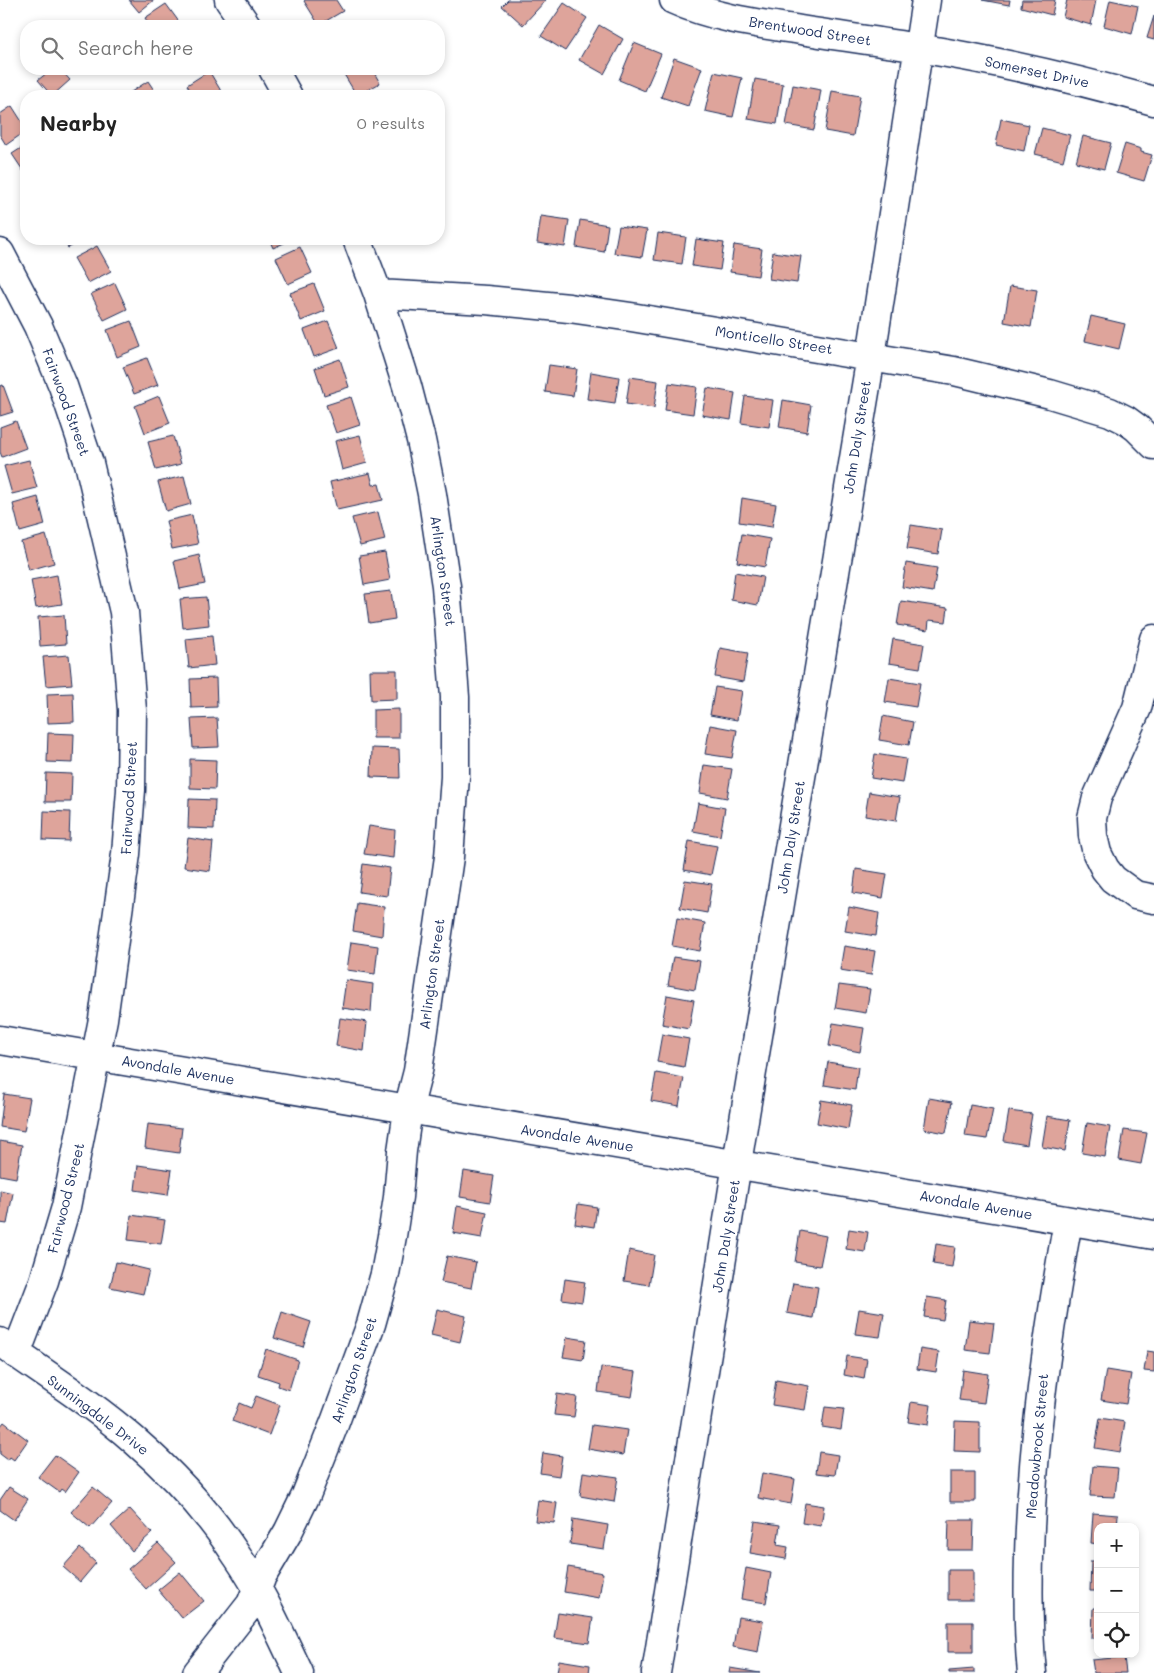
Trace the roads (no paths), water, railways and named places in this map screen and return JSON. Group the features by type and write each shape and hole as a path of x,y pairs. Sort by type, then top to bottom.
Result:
{"street":[{"path":"229,0 242,20"},
{"name":"Brentwood Street","path":"674,0 706,12 754,23 919,48"},
{"name":"John Daly Street","path":"656,1673 737,1165 871,356 926,0"},
{"name":"Somerset Drive","path":"919,48 1078,80 1154,101"},
{"path":"276,75 285,90"},
{"name":"Arlington Street","path":"197,1673 251,1604 262,1576 288,1532 306,1495 336,1422 370,1324 392,1236 408,1110 418,1072 449,857 455,777 455,697 446,586 432,494 421,440 407,386 378,294 358,245"},
{"name":"Fairwood Street","path":"0,252 38,326 63,386 89,463 124,612 132,710 131,790 122,891 96,1056 66,1206 44,1281 8,1348"},
{"name":"Monticello Street","path":"378,294 486,300 569,308 871,356 995,380 1110,412 1126,420 1154,445"},
{"path":"1154,639 1137,708 1097,798 1092,818 1092,836 1097,853 1105,869 1113,879 1134,895 1154,899"},
{"name":"Avondale Avenue","path":"0,1040 1154,1235"},
{"name":"Meadowbrook Street","path":"1032,1673 1028,1588 1030,1496 1052,1312 1068,1221"},
{"name":"Sunningdale Drive","path":"8,1348 106,1417 161,1464 186,1490 217,1527 238,1557 276,1624 299,1673"}]}
